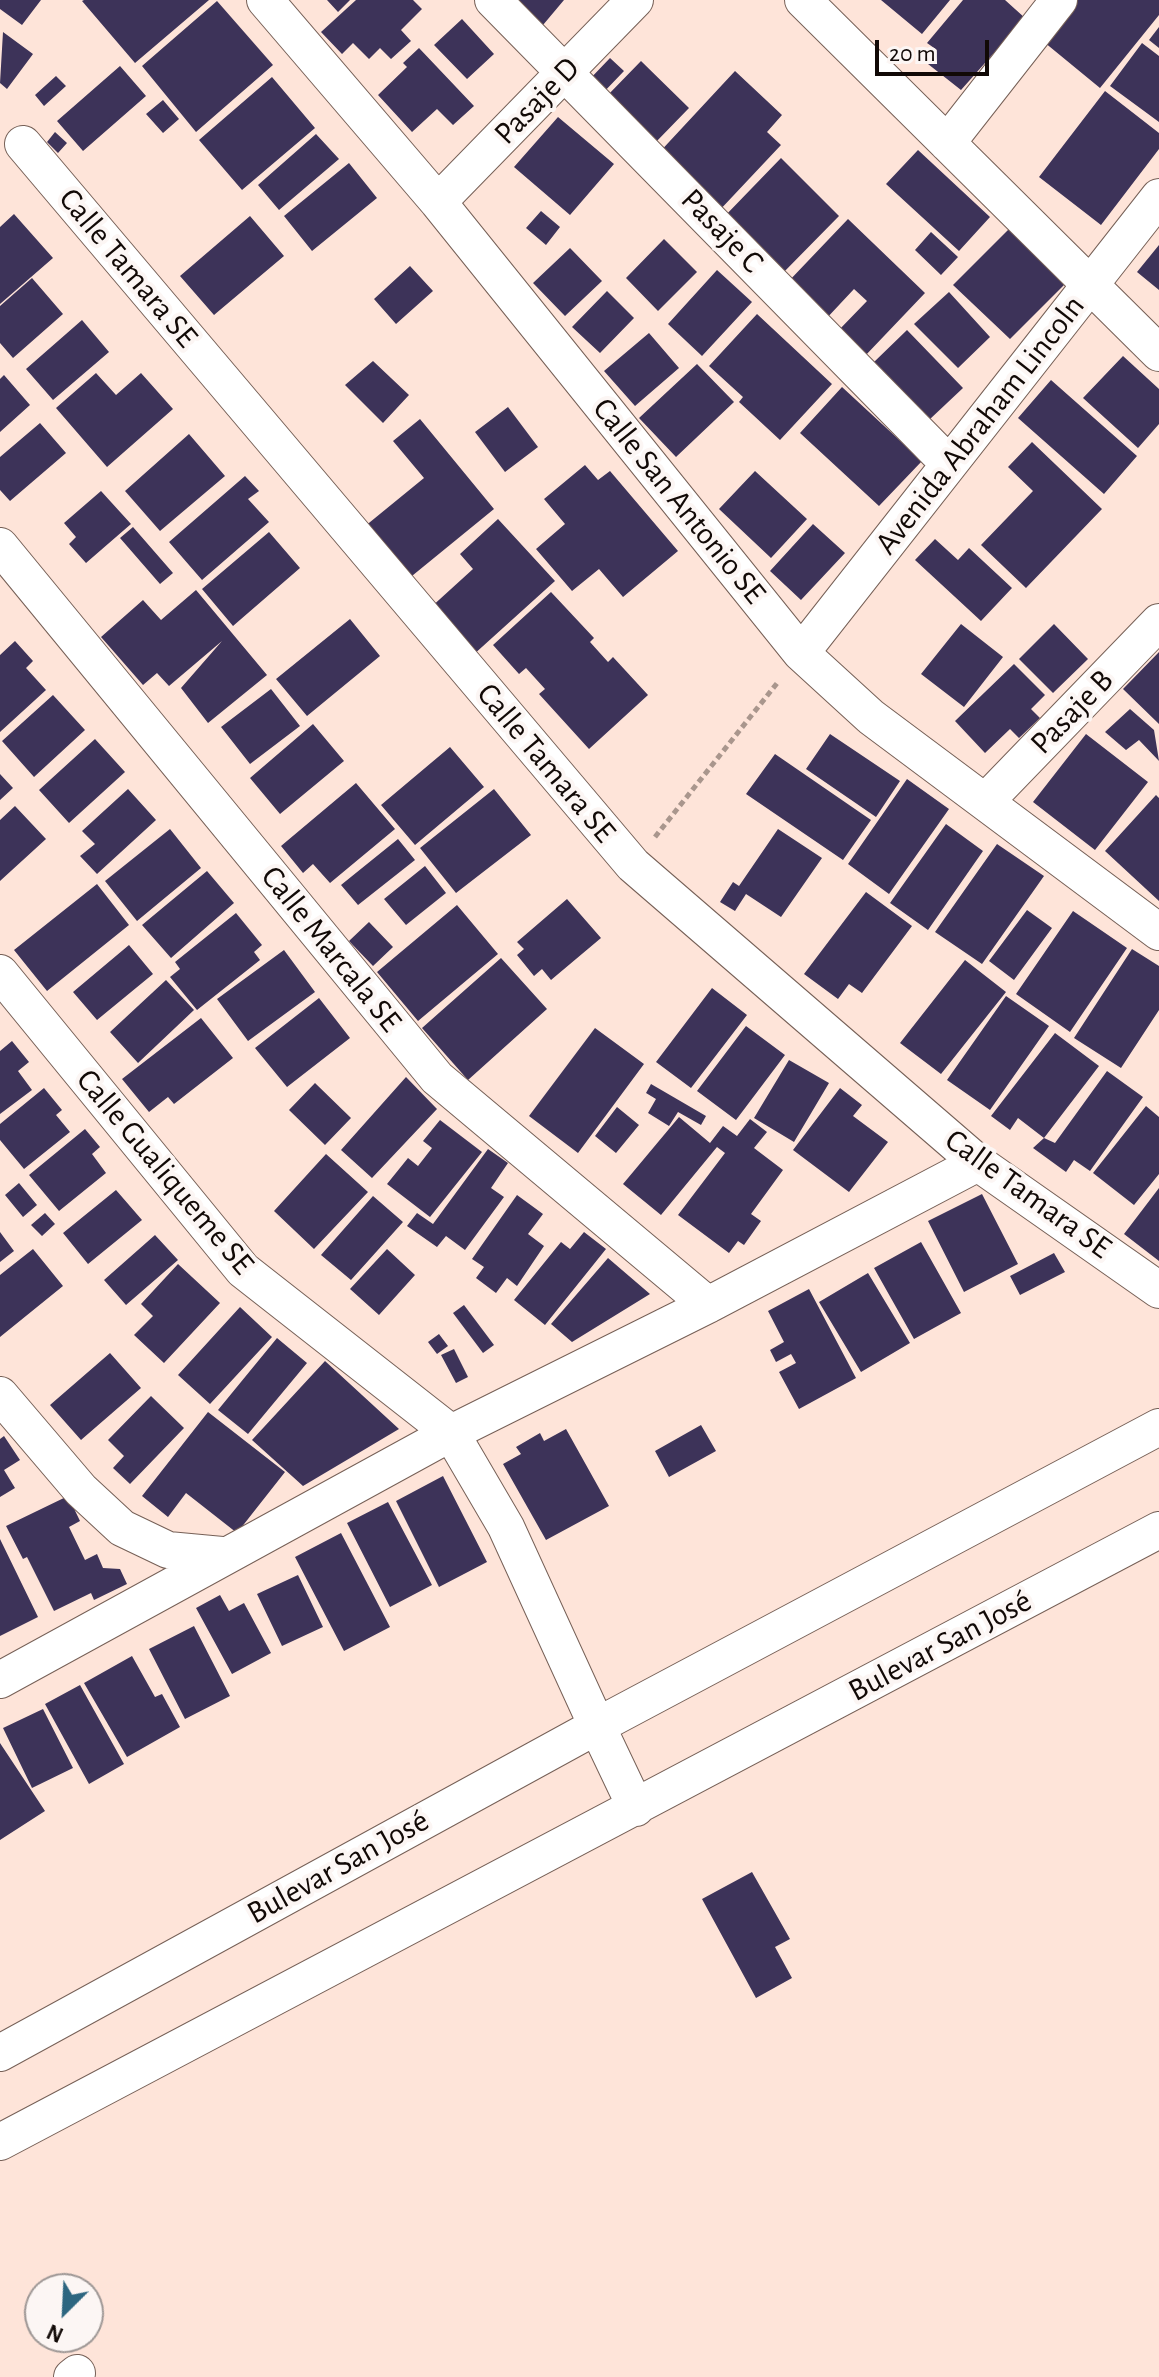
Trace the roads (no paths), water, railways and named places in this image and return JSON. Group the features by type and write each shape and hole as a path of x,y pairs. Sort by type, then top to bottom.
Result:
{"street":[{"name":"Calle San Antonio SE","path":"265,0 438,202 801,653 871,717 1158,929"},
{"name":"Pasaje C","path":"493,0 949,464"},
{"name":"Pasaje D","path":"438,202 635,0"},
{"path":"803,0 1159,353"},
{"path":"947,143 1059,0"},
{"name":"Calle Tamara SE","path":"23,144 633,865 978,1163 1159,1290"},
{"name":"Avenida Abraham Lincoln","path":"801,653 1159,197"},
{"name":"Calle Marcala SE","path":"0,546 437,1078 708,1305"},
{"name":"Pasaje B","path":"986,801 1159,622"},
{"name":"Calle Gualiqueme SE","path":"0,973 243,1270 451,1433 506,1527 597,1726"},
{"path":"0,1680 222,1555 451,1433 708,1305 978,1163"},
{"path":"0,1395 81,1490 122,1528 168,1550 222,1555"},
{"name":"Bulevar San José","path":"0,2053 597,1726 1159,1427"},
{"name":"Bulevar San José","path":"0,2142 1159,1530"},
{"path":"597,1726 636,1808"}]}
